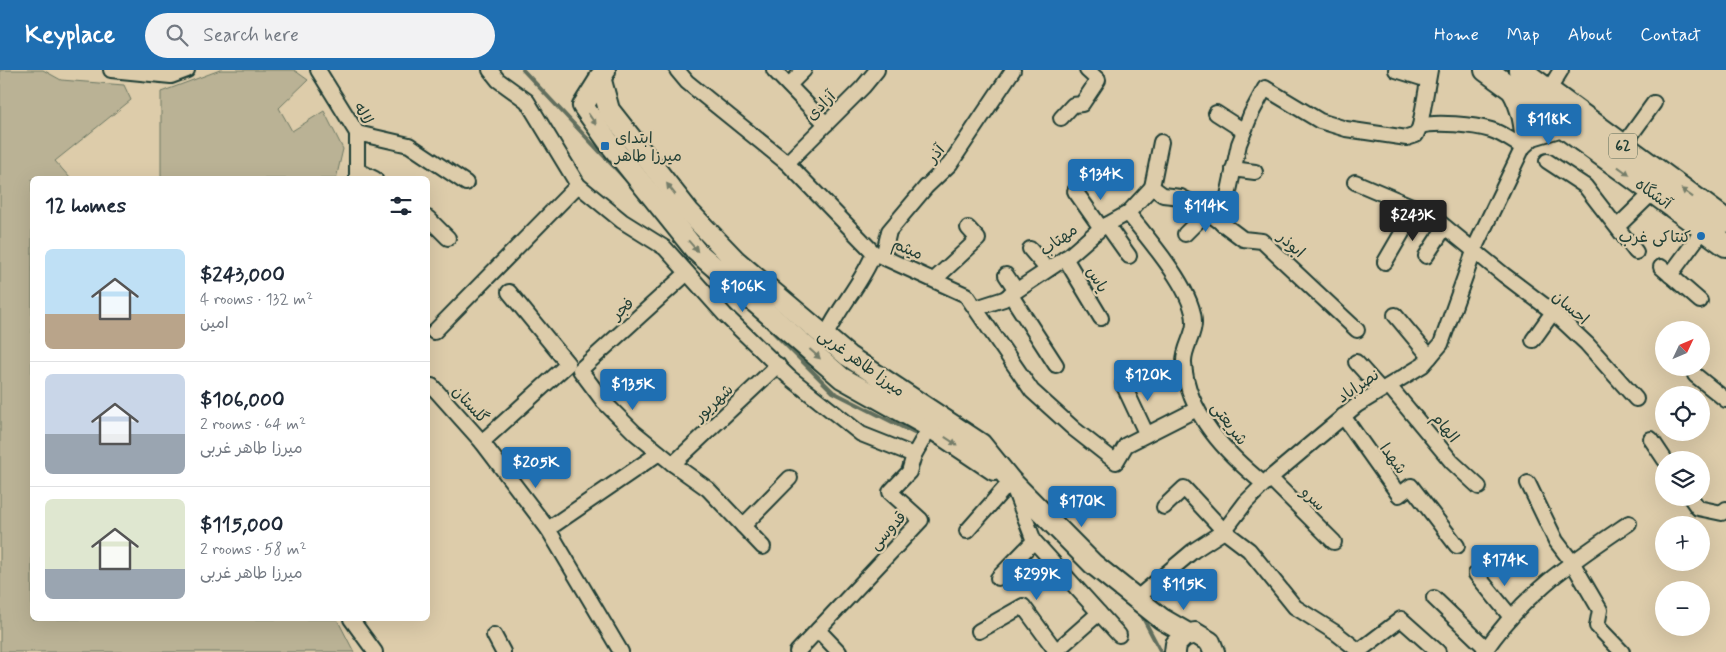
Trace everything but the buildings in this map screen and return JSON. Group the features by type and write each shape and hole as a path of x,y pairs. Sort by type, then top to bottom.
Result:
{"main road":[{"name":"آتشگاه","path":"1486,70 1513,77 1548,91 1726,222"},
{"name":"میرزا طاهر غربی","path":"603,74 610,110 689,212 736,261 848,356 981,444 1011,481 1092,564 1162,619 1181,642 1203,636 1210,642 1214,652"},
{"name":"میرزا طاهر غربی","path":"603,74 583,106 610,144 696,251 842,378 930,427 1011,481"},
{"name":"آتشگاه","path":"1513,77 1566,128 1726,245"}],"street":[{"path":"111,70 171,76 187,70"},
{"name":"لاله","path":"318,70 357,133 357,175"},
{"path":"490,70 498,80 527,101 578,186 622,221 665,248 725,315 778,365 861,434 914,455"},
{"name":"میثم","path":"677,70 687,82 787,163 878,255 966,294 1032,391 1074,429 1104,450 1116,462 1126,445 1146,433"},
{"path":"774,70 826,124"},
{"path":"788,85 804,70"},
{"name":"آزادی","path":"787,163 877,70"},
{"name":"آذر","path":"825,337 835,315 866,275 889,231 926,187 950,164 1013,70"},
{"path":"1061,118 1073,105 1082,104 1098,80 1087,70"},
{"path":"1222,224 1233,169 1244,131 1265,88 1320,121 1346,129 1407,138 1416,134 1420,126 1429,75 1396,70"},
{"path":"1548,91 1561,70"},
{"path":"1513,77 1522,124 1523,147"},
{"path":"1623,146 1654,103"},
{"path":"1216,113 1244,131"},
{"path":"1420,126 1429,123 1492,130 1523,147"},
{"path":"1523,147 1533,138 1566,128"},
{"path":"357,133 409,145 466,183"},
{"path":"1152,187 1161,142"},
{"name":"نصراباد","path":"1136,598 1193,551 1224,531 1246,502 1267,481 1343,416 1423,365 1430,357 1441,344 1474,251 1523,147"},
{"path":"1547,161 1585,186 1618,226 1636,252"},
{"path":"1233,169 1255,172"},
{"name":"احسان","path":"1355,182 1417,207 1445,227 1553,312 1587,344 1636,399"},
{"path":"434,332 578,186"},
{"name":"ابوذر","path":"1152,187 1163,195 1181,197 1207,212 1243,239 1262,241 1357,330"},
{"name":"مهتاب","path":"976,308 1004,298 1065,258 1104,227 1128,213 1152,187"},
{"path":"1075,192 1129,256"},
{"path":"1618,226 1653,192"},
{"path":"1385,262 1417,207"},
{"path":"1185,234 1207,212"},
{"name":"شریعتی","path":"1128,213 1179,279 1189,304 1194,323 1184,362 1189,388 1197,409 1219,441 1242,467 1267,481"},
{"path":"430,220 448,238"},
{"path":"1426,256 1445,227"},
{"path":"935,279 978,239 968,228"},
{"path":"1700,301 1666,271 1704,230"},
{"path":"1030,248 1047,269"},
{"name":"یاس","path":"1065,258 1102,318"},
{"name":"فجر","path":"659,453 604,402 580,370 687,273"},
{"path":"1006,275 1013,292 1056,365"},
{"path":"482,442 568,364 509,292"},
{"path":"1533,340 1553,312"},
{"path":"1395,315 1430,357"},
{"name":"الهام","path":"1356,362 1385,388 1452,462 1479,488"},
{"name":"شهریور","path":"673,464 778,365"},
{"path":"1696,376 1726,400"},
{"path":"1123,384 1146,433 1197,409"},
{"name":"گلستان","path":"432,386 482,442 548,529 621,652"},
{"name":"شهدا","path":"1343,416 1399,495 1411,486 1457,546"},
{"name":"قدوسی","path":"797,652 921,520 890,492 909,472 914,455 930,427"},
{"path":"1651,439 1659,451"},
{"path":"548,529 659,453 708,489 763,546"},
{"path":"743,526 790,478"},
{"path":"967,531 1011,481 1034,541 1119,635"},
{"name":"سرو","path":"1267,481 1334,542"},
{"path":"1528,483 1556,541 1572,562 1600,610 1597,626 1622,652"},
{"path":"1164,507 1184,488 1224,531 1249,550 1295,607 1336,633 1359,651 1400,619 1438,652"},
{"path":"1697,506 1698,508 1722,513 1726,509"},
{"path":"1434,598 1485,650 1511,617 1542,584 1629,523"},
{"path":"998,578 1034,541"},
{"path":"1476,574 1511,617"},
{"path":"979,631 1023,606 1054,651 1099,613"},
{"path":"353,621 375,652"},
{"path":"818,630 839,652"},
{"path":"494,635 503,652"}],"shaded area":[{"path":"0,70 43,70 61,80 124,85 131,100 55,161 68,176 30,176 30,621 338,621 354,652 0,652"},
{"path":"220,70 294,70 308,80 279,108 292,131 324,111 343,149 337,176 161,176 161,92"}],"waterway":[{"path":"523,70 631,185"},
{"path":"768,327 833,392 914,433"},
{"path":"934,442 943,447"},
{"path":"1141,614 1161,652"}],"place":[{"name":"ابتدای میرزا طاهر","path":"605,146"},
{"name":"کنتاکی غرب","path":"1701,236"}]}
